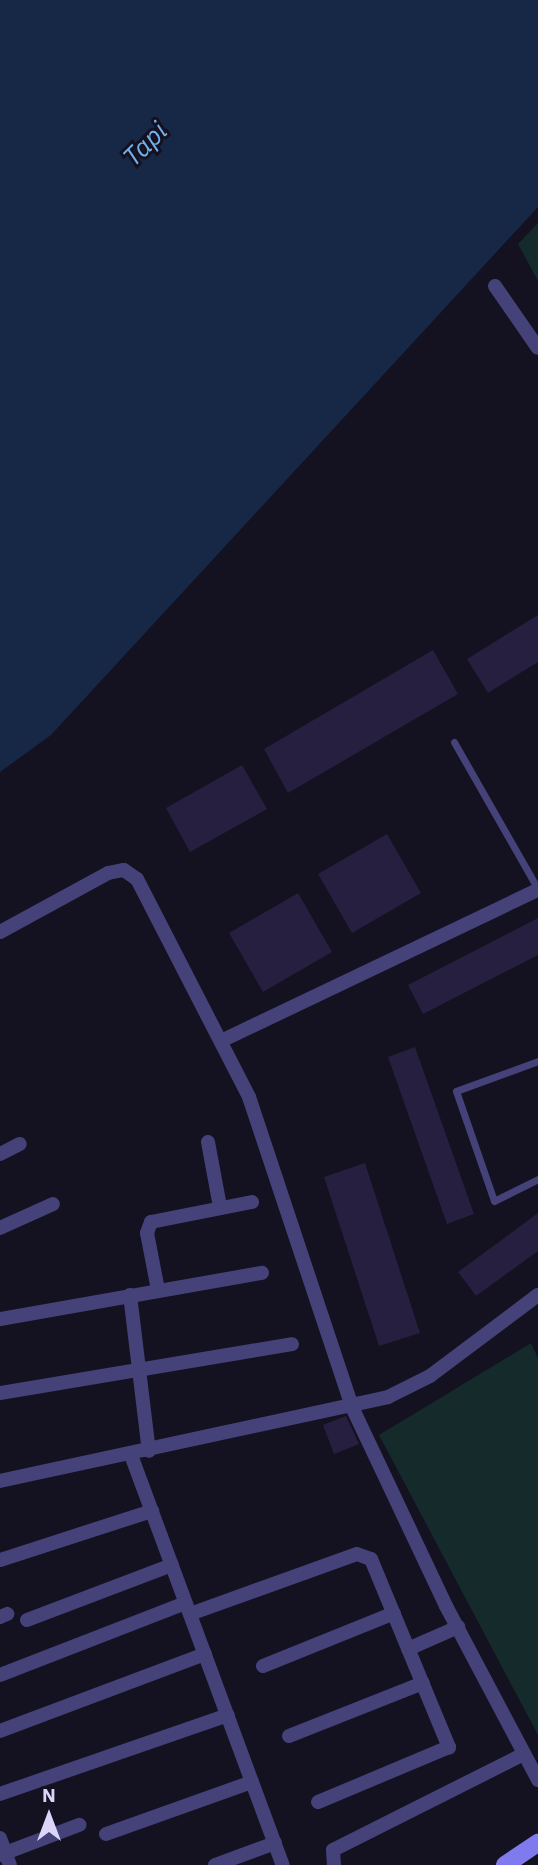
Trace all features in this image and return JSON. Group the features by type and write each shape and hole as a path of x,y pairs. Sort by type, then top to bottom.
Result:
{"street":[{"path":"495,286 538,348"},
{"path":"0,932 108,873 124,870 137,879 249,1097 352,1407 457,1627 538,1780"},
{"path":"220,1041 538,890"},
{"path":"208,1142 220,1207"},
{"path":"0,1154 20,1144"},
{"path":"158,1290 147,1233 151,1222 252,1202"},
{"path":"0,1227 53,1204"},
{"path":"0,1319 262,1273"},
{"path":"130,1295 149,1451"},
{"path":"0,1481 131,1455 388,1397 430,1376 538,1295"},
{"path":"0,1393 292,1343"},
{"path":"131,1455 283,1865"},
{"path":"0,1560 152,1511"},
{"path":"0,1675 188,1609 362,1553 371,1559 449,1741 447,1749 318,1802"},
{"path":"27,1620 172,1566"},
{"path":"263,1666 394,1613"},
{"path":"408,1649 457,1627"},
{"path":"0,1731 205,1654"},
{"path":"289,1736 423,1683"},
{"path":"0,1794 228,1715"},
{"path":"334,1865 333,1850 524,1754"},
{"path":"106,1834 252,1782"},
{"path":"0,1838 5,1857 79,1825"},
{"path":"215,1865 275,1843"},
{"path":"505,1865 538,1843"}],"lane":[{"path":"454,742 538,890"},
{"path":"538,1061 456,1091 494,1201 538,1179"}],"green space":[{"path":"538,223 538,281 518,244"},
{"path":"531,1343 538,1358 538,1735 379,1435"}],"water":[{"name":"Tapi","path":"0,0 538,0 538,207 51,735 0,772"}],"building":[{"path":"538,615 538,662 488,693 467,659"},
{"path":"433,650 458,694 288,793 264,749"},
{"path":"242,765 267,809 190,852 166,808"},
{"path":"387,834 421,893 352,933 318,874"},
{"path":"298,893 332,952 263,992 229,933"},
{"path":"538,918 538,955 423,1014 408,985"},
{"path":"415,1047 474,1214 447,1224 388,1057"},
{"path":"365,1163 420,1333 379,1346 324,1177"},
{"path":"538,1213 538,1251 476,1296 458,1272"},
{"path":"346,1416 359,1444 334,1454 323,1425"}]}
